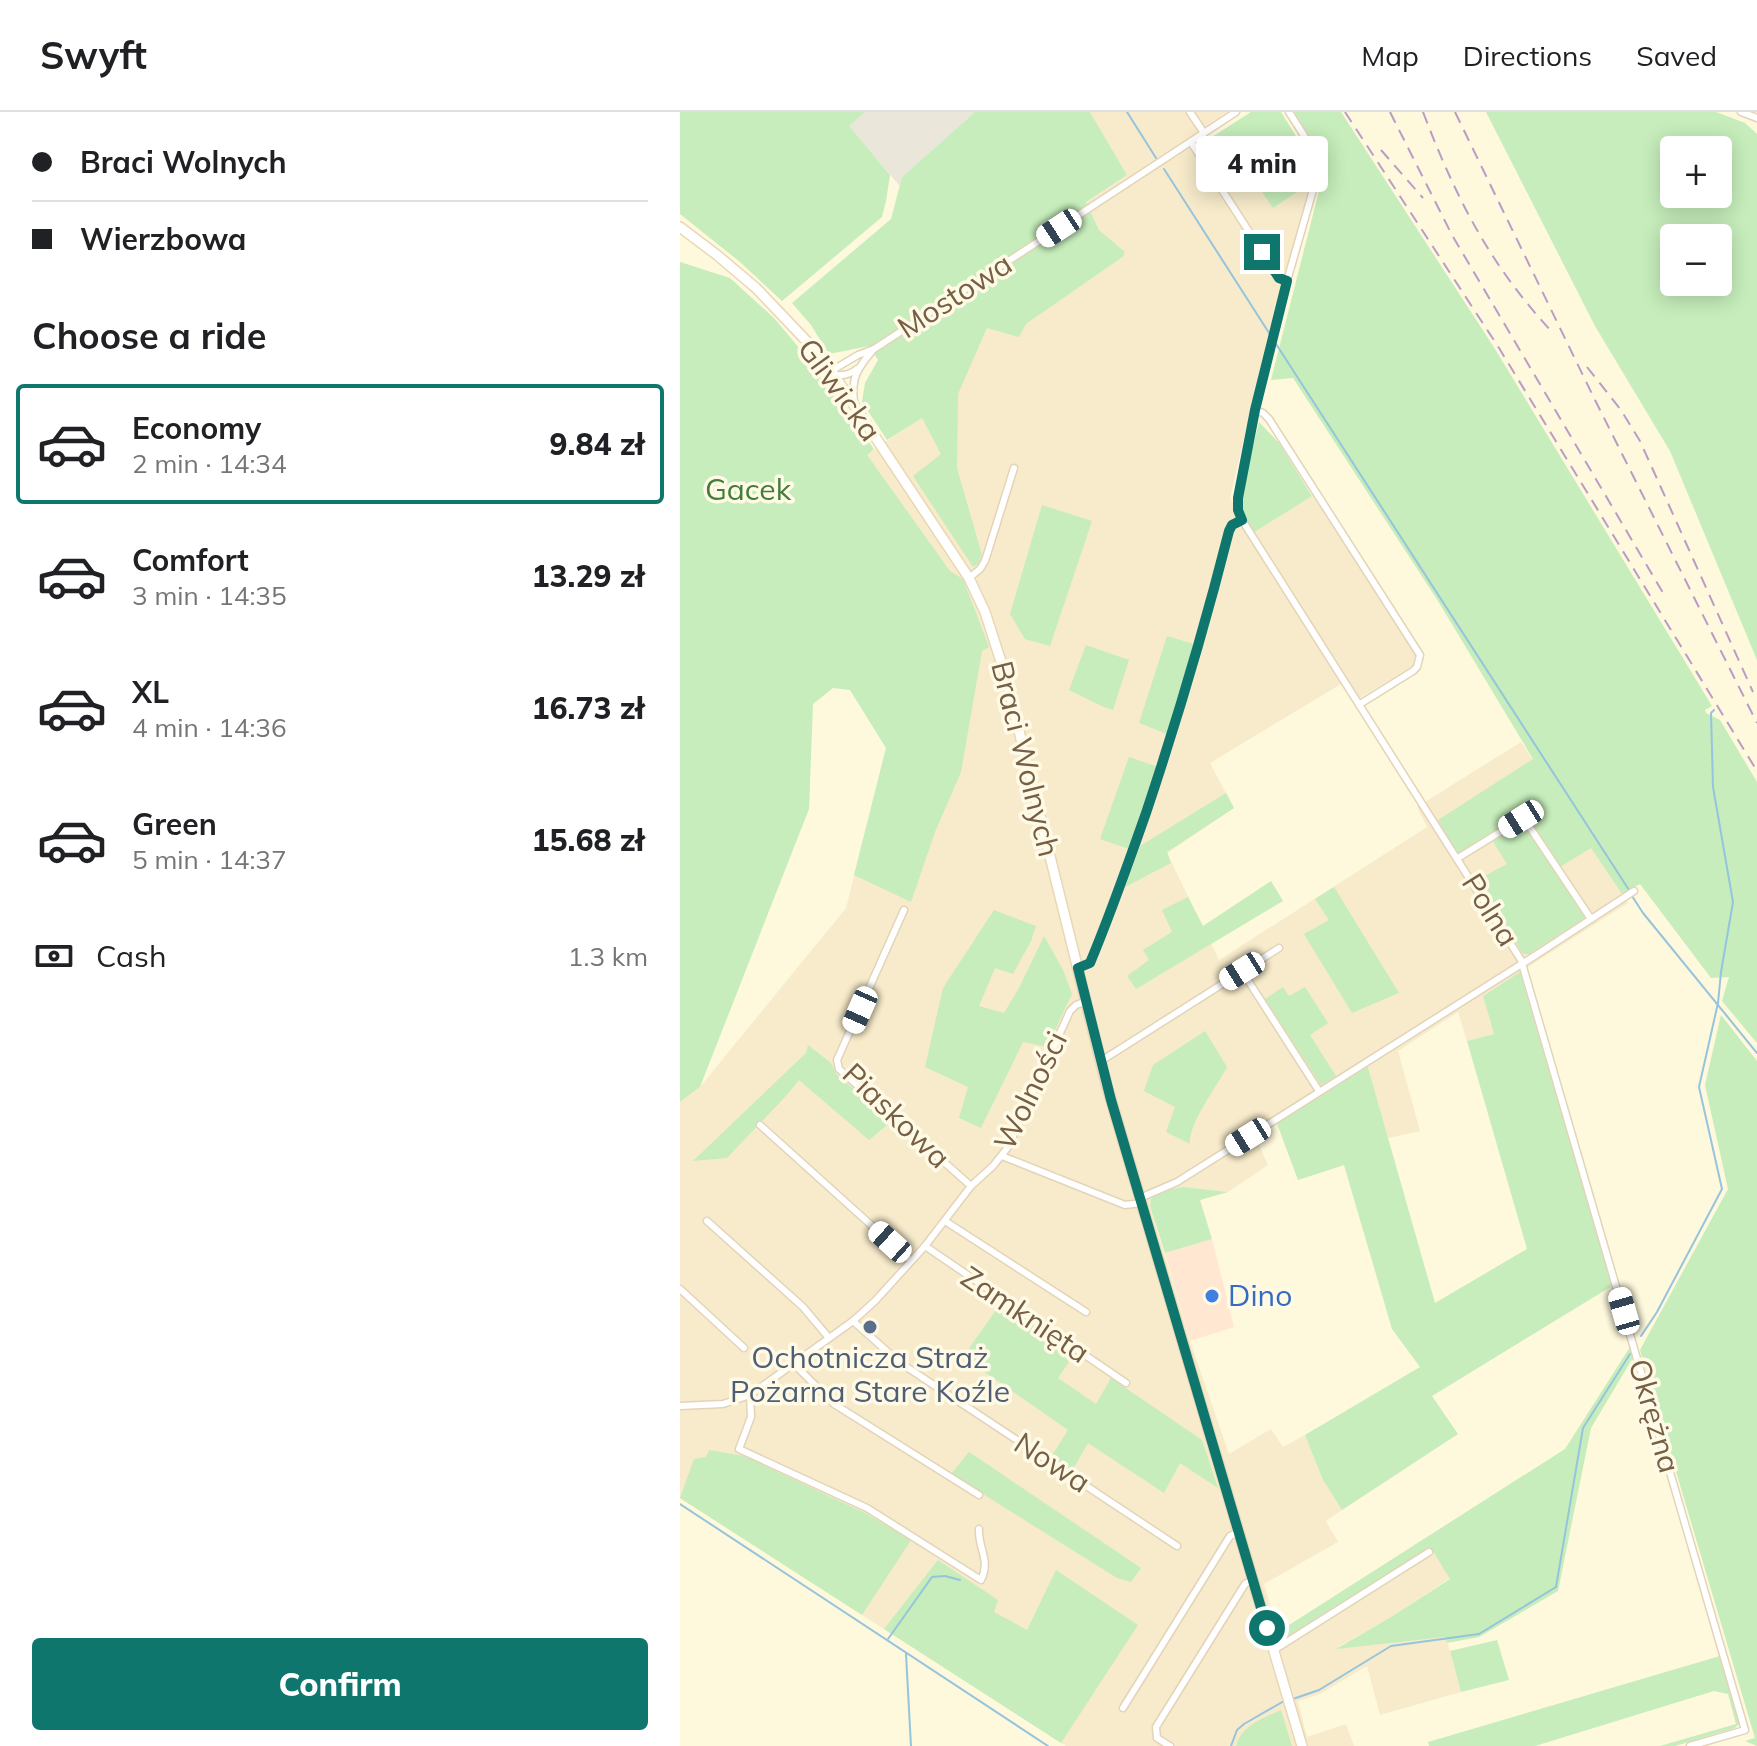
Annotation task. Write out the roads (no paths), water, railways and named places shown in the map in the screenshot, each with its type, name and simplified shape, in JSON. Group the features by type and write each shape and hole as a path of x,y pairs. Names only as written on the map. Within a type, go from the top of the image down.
{"main road":[{"name":"Gliwicka","path":"680,227 756,288 833,373 969,578"},
{"name":"Braci Wolnych","path":"969,578 985,612 1001,661 1101,1061 1302,1746"}],"street":[{"path":"1190,112 1204,133"},
{"name":"Mostowa","path":"833,373 1236,112"},
{"path":"1078,968 1090,963 1121,884 1191,673 1229,531 1232,525 1242,520 1238,498 1255,410 1317,172 1311,149 1289,112"},
{"path":"1741,112 1757,118"},
{"path":"1191,142 1279,278 1287,281"},
{"name":"Mostowa","path":"858,368 874,349"},
{"path":"833,373 842,376 858,368"},
{"path":"854,403 854,378 858,368"},
{"path":"1255,410 1269,419 1420,655 1420,661 1413,671 1360,704"},
{"path":"969,578 985,561 1014,468"},
{"name":"Polna","path":"1141,1201 1177,1182 1522,964 1458,858 1242,520"},
{"path":"1458,858 1521,819 1525,820 1591,919"},
{"path":"1522,964 1631,892"},
{"name":"Piaskowa","path":"904,910 837,1066 971,1186"},
{"path":"1101,1061 1279,948"},
{"name":"Okrężna","path":"1522,964 1745,1730 1690,1746"},
{"path":"1242,971 1319,1091"},
{"name":"Wolności","path":"680,1406 723,1404 750,1395 853,1321 875,1301 925,1246 971,1186 1002,1156 1070,1011 1087,1001"},
{"path":"760,1125 911,1261"},
{"path":"1002,1156 1125,1205 1141,1201"},
{"path":"707,1221 803,1307 829,1338"},
{"path":"945,1221 1086,1312"},
{"name":"Zamknięta","path":"925,1246 1126,1383"},
{"path":"680,1289 744,1348"},
{"name":"Nowa","path":"853,1321 899,1362 1177,1546"},
{"path":"794,1364 834,1404 979,1495"},
{"path":"750,1395 751,1417 739,1449 867,1508 981,1580 985,1572 985,1558 979,1529"},
{"path":"1123,1708 1230,1536 1240,1531"},
{"path":"1274,1650 1429,1552"},
{"path":"1170,1746 1157,1738 1156,1727 1245,1584 1254,1579"}],"waterway":[{"path":"1127,112 1156,158"},
{"path":"1164,169 1271,336"},
{"path":"1276,344 1629,890"},
{"path":"1641,1336 1657,1312 1722,1189 1699,1087 1718,1003 1733,902 1713,787 1711,713 1714,710"},
{"path":"1632,896 1757,1053"},
{"path":"1290,1700 1319,1690 1391,1646 1479,1634 1556,1587 1583,1428 1630,1354"},
{"path":"680,1504 1048,1746"},
{"path":"888,1639 932,1577 960,1580"},
{"path":"906,1654 911,1746"},
{"path":"1231,1746 1237,1730 1244,1724 1284,1701"}],"railway":[{"path":"1345,112 1499,348 1757,771"},
{"path":"1390,112 1452,235 1666,598"},
{"path":"1423,112 1448,173 1477,230 1511,283 1554,334"},
{"path":"1455,112 1757,723"},
{"path":"1381,150 1423,198"},
{"path":"1587,367 1621,410 1640,441 1753,692"}],"place":[{"name":"Dino","path":"1212,1296"},
{"name":"Ochotnicza Straż Pożarna Stare Koźle","path":"870,1327"}],"park label":[{"name":"Gacek","path":"748,490"}]}
